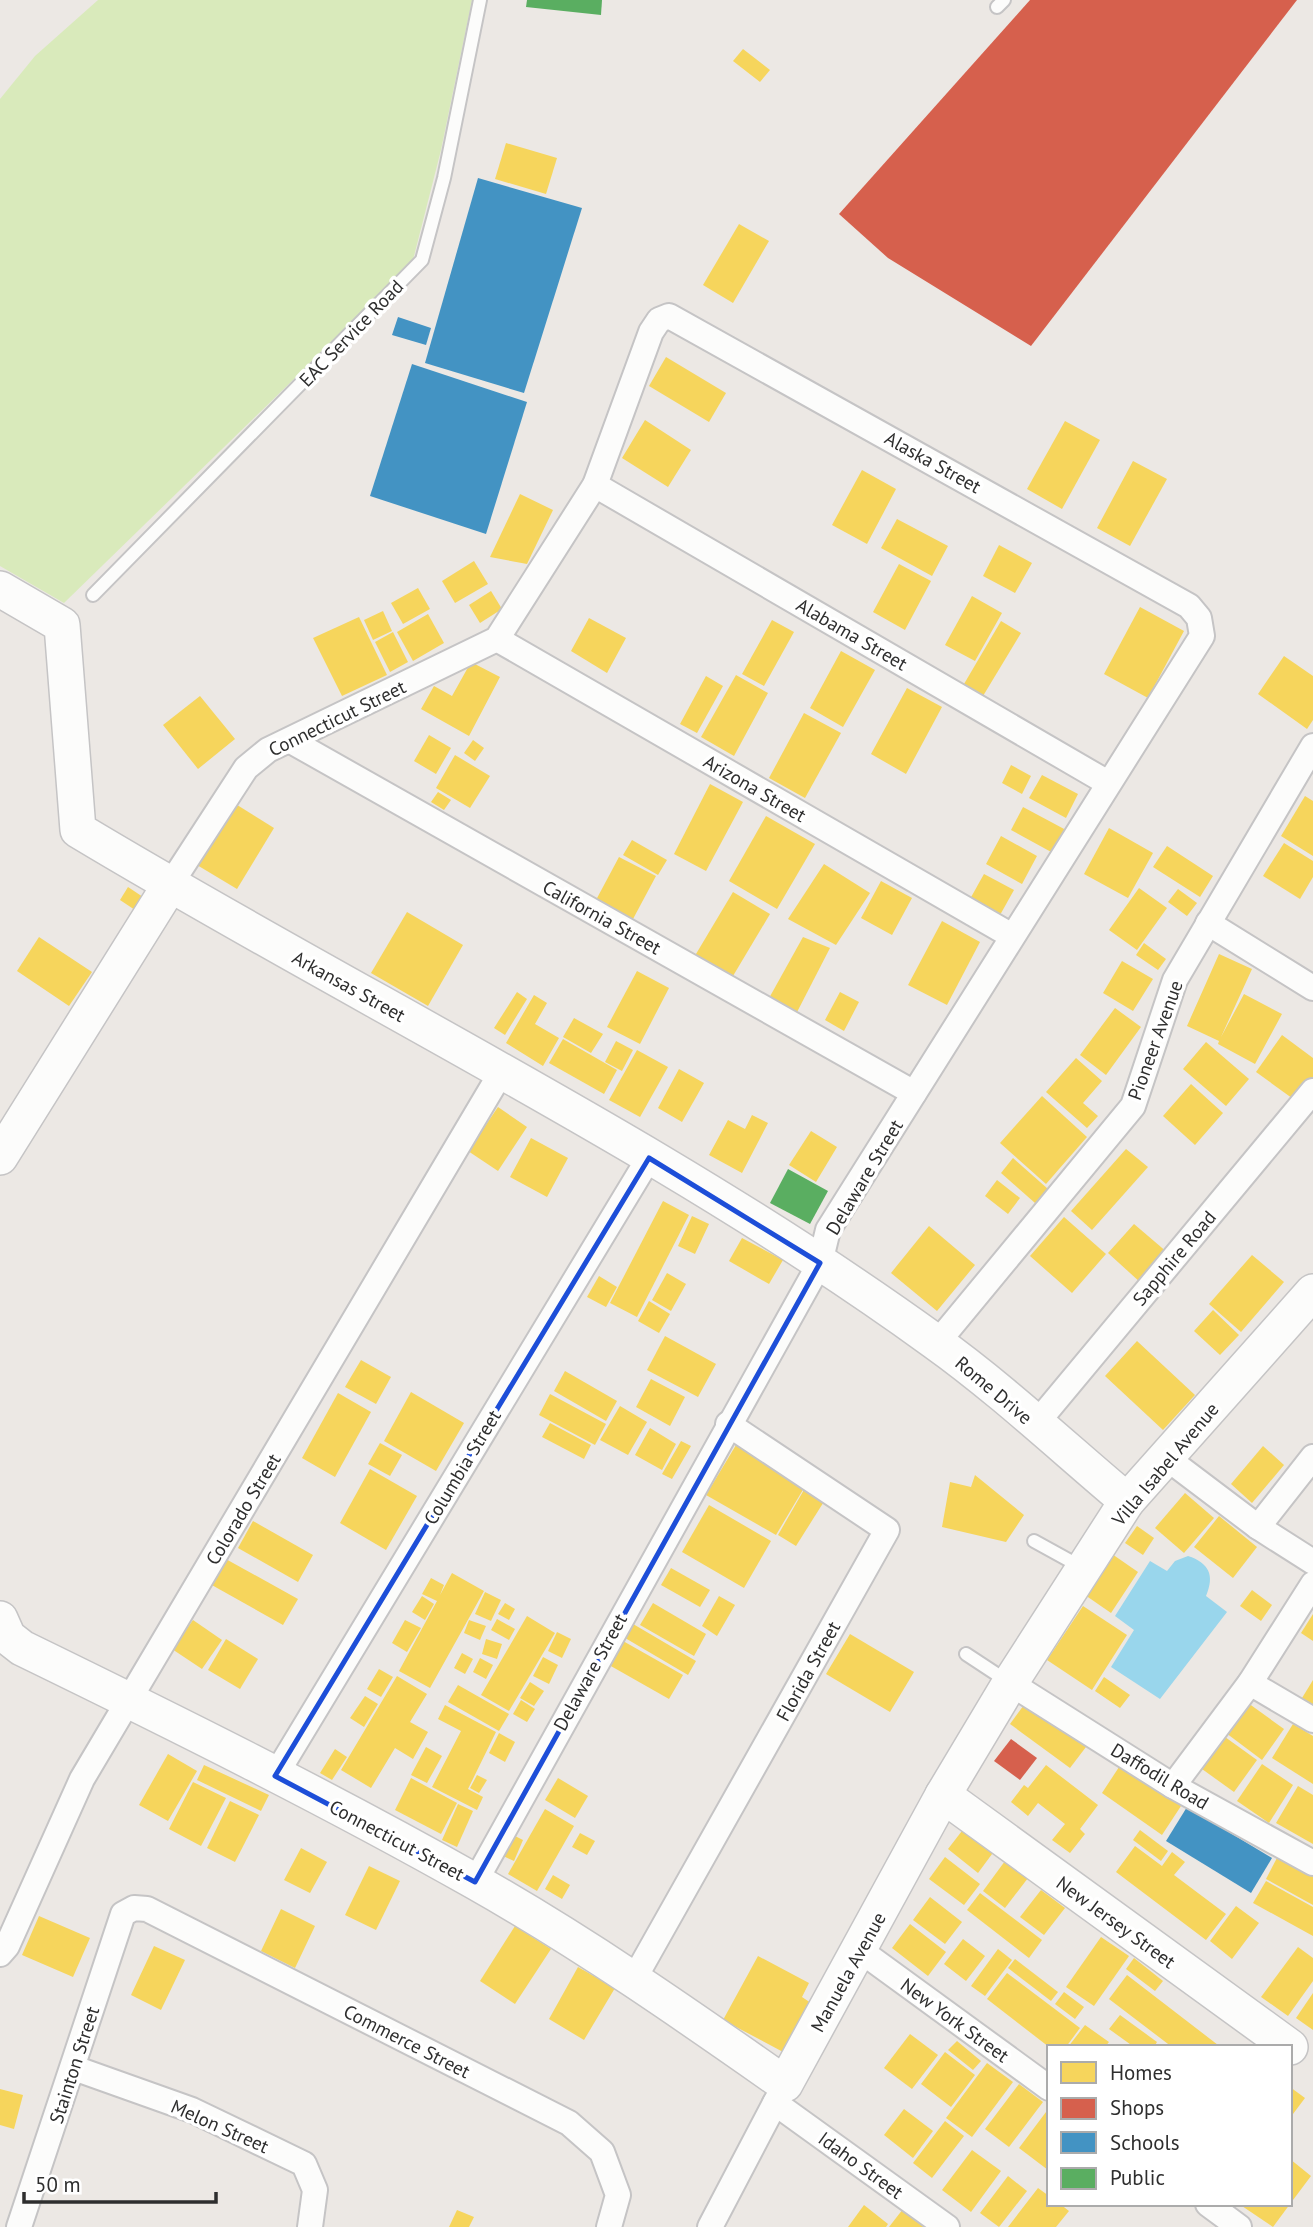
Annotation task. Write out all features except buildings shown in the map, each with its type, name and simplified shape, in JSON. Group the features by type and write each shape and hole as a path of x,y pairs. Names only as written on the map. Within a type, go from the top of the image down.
{"street":[{"name":"Alaska Street","path":"595,485 651,332 659,320 669,316 678,318 1189,606 1199,618 1202,636"},
{"path":"497,639 595,485"},
{"name":"Alabama Street","path":"595,485 1108,783"},
{"name":"Arkansas Street","path":"0,589 62,625 78,830 649,1158 855,1287"},
{"name":"Delaware Street","path":"475,1882 727,1424 820,1263 828,1230 1202,636"},
{"name":"Connecticut Street","path":"0,1157 246,768 268,750 497,639"},
{"name":"Arizona Street","path":"497,639 1012,936"},
{"name":"California Street","path":"290,741 914,1093"},
{"name":"Pioneer Avenue","path":"937,1343 1133,1105 1175,980 1313,746"},
{"path":"1208,923 1313,988"},
{"name":"Colorado Street","path":"0,1954 7,1946 82,1779 502,1072"},
{"name":"Sapphire Road","path":"1035,1425 1313,1091"},
{"name":"Columbia Street","path":"275,1776 649,1158"},
{"name":"Rome Drive","path":"855,1287 937,1343 1128,1501"},
{"name":"Villa Isabel Avenue","path":"989,1719 1128,1501 1313,1292"},
{"name":"Florida Street","path":"634,1979 887,1530 727,1424"},
{"path":"1258,1527 1313,1457"},
{"path":"1168,1458 1258,1527 1313,1562"},
{"path":"1173,1786 1250,1683 1313,1584"},
{"name":"Connecticut Street","path":"3,1633 22,1648 130,1700 475,1882 634,1979 780,2093"},
{"name":"Daffodil Road","path":"1010,1683 1173,1786 1313,1863"},
{"path":"1250,1683 1313,1720"},
{"name":"Manuela Avenue","path":"710,2227 943,1795 989,1719"},
{"name":"New Jersey Street","path":"943,1795 1287,2045"},
{"name":"Stainton Street","path":"19,2227 123,1914 134,1908"},
{"name":"Commerce Street","path":"134,1908 147,1909 569,2123 602,2152 618,2195 609,2227"},
{"name":"New York Street","path":"861,1951 1047,2087"},
{"name":"New Jersey Street","path":"1292,2048 1313,2063"},
{"name":"Melon Street","path":"74,2068 192,2110 304,2164 315,2190 310,2227"},
{"name":"Idaho Street","path":"780,2093 947,2227"},
{"path":"1211,2206 1239,2227"}],"lane":[{"name":"EAC Service Road","path":"93,596 422,260 444,178 480,0"},
{"path":"1034,1541 1083,1568"},
{"path":"966,1654 1010,1683"}],"highlighted area":[{"path":"649,1158 820,1263 475,1882 275,1776"}],"green space":[{"path":"98,0 472,0 441,150 412,264 64,603 0,566 0,99 35,56"}],"water":[{"path":"1188,1556 1205,1566 1210,1576 1206,1596 1227,1612 1160,1699 1111,1667 1134,1630 1115,1616 1150,1561 1167,1571 1175,1561"}]}
